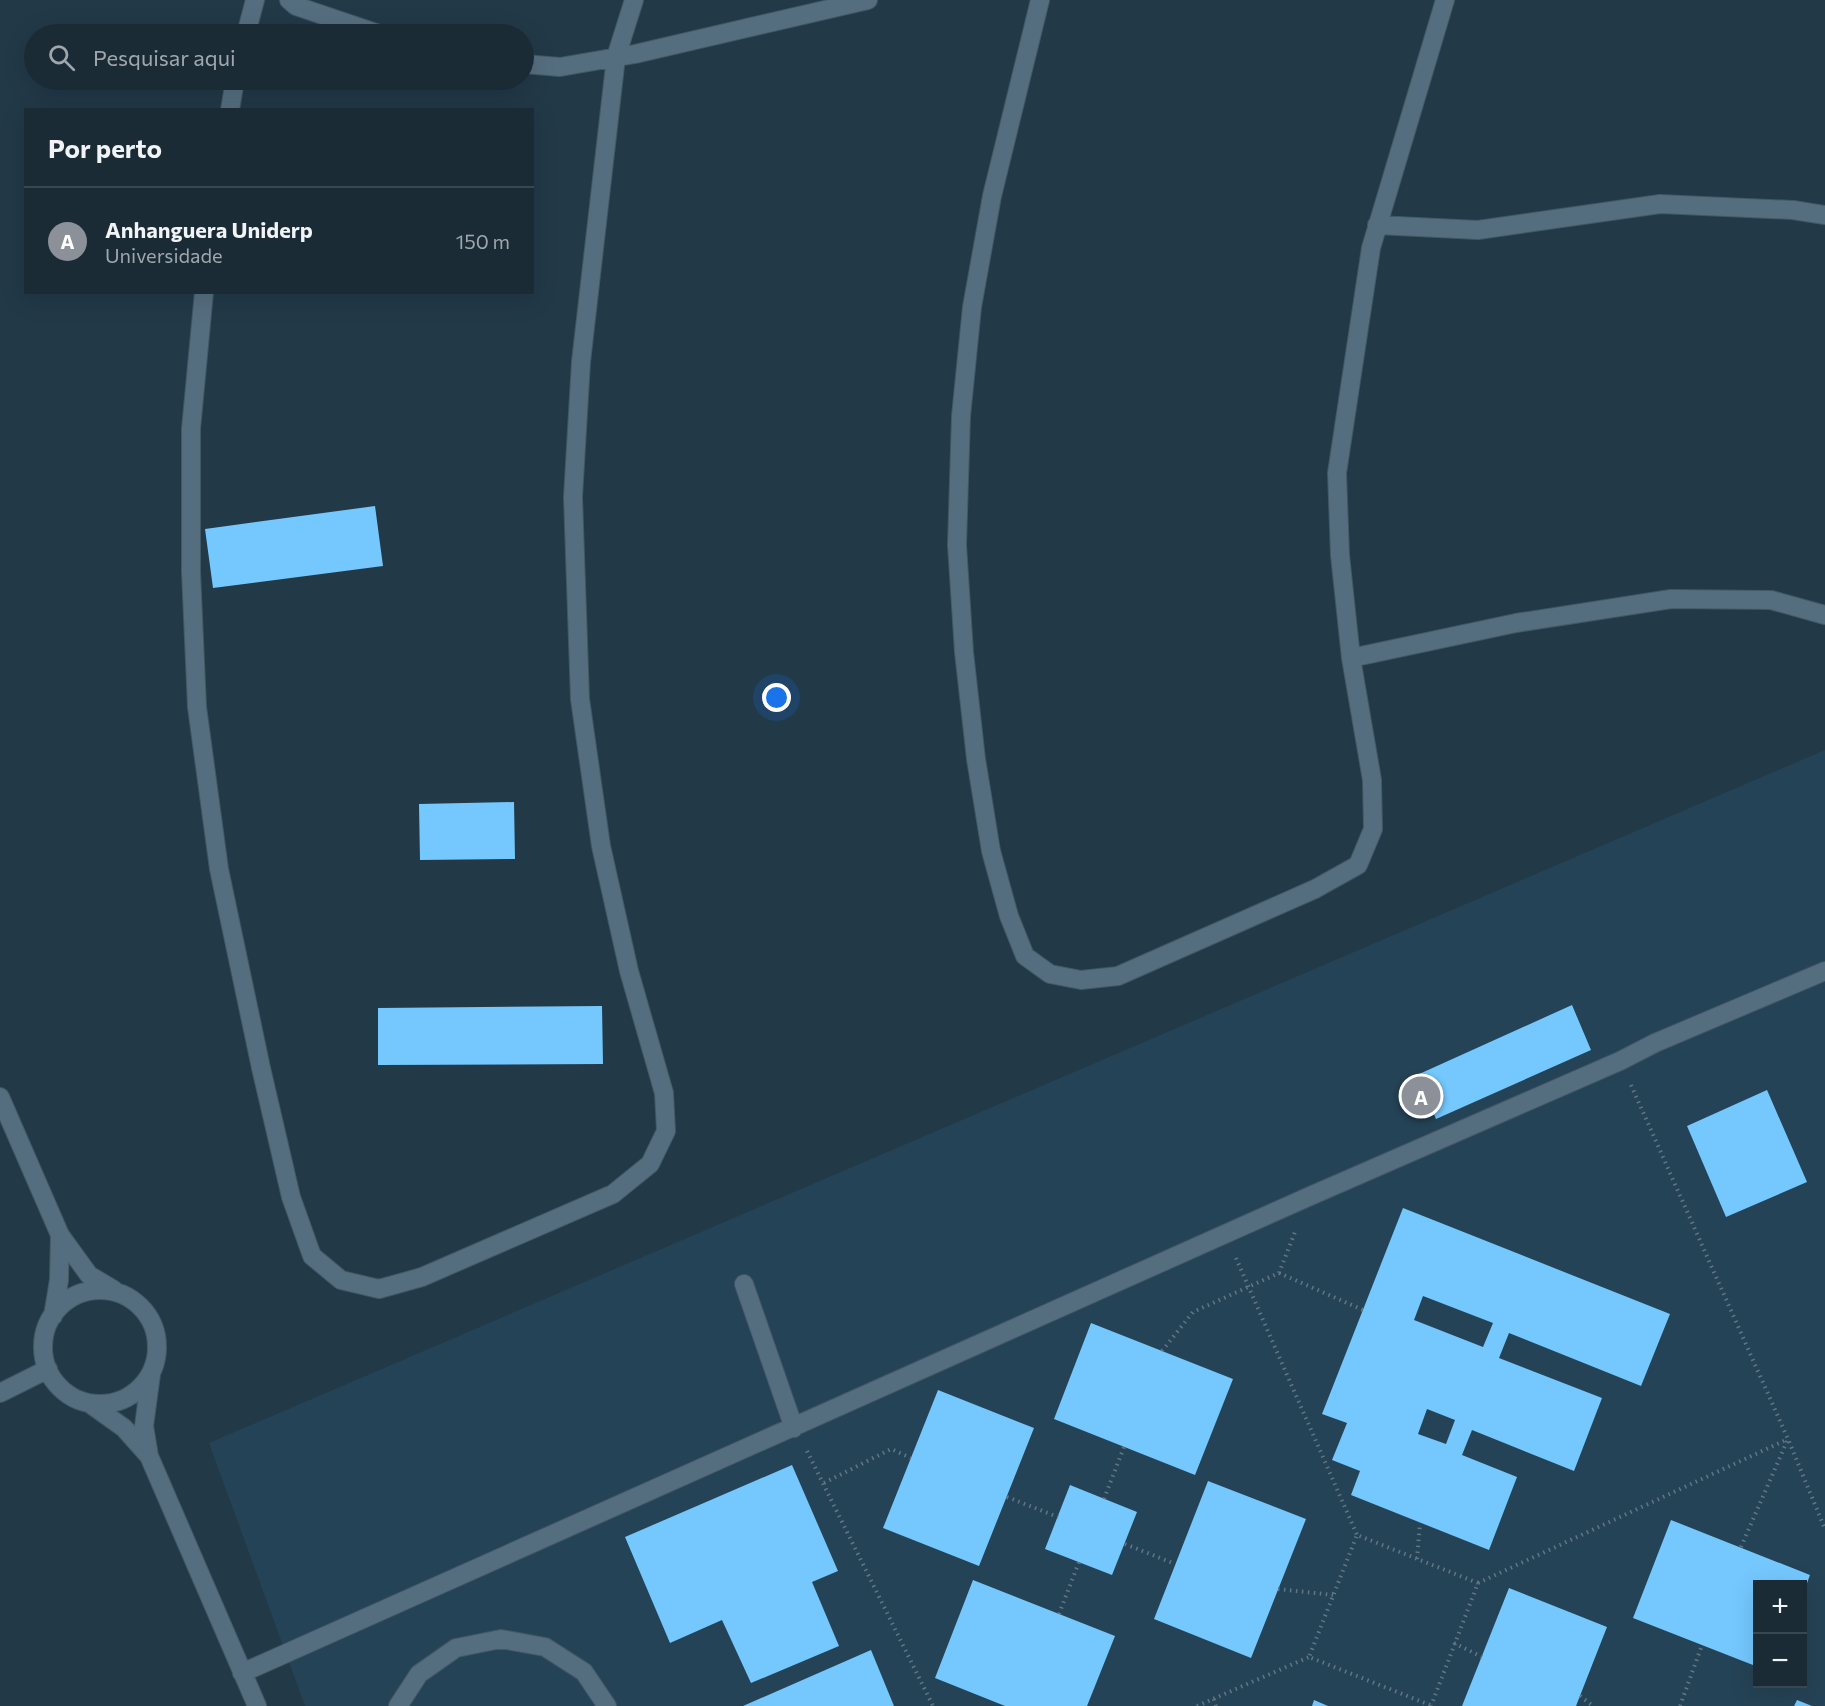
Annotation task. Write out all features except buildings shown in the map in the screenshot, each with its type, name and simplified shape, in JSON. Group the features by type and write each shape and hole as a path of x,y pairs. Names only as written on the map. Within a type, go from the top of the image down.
{"street":[{"path":"249,24 255,0"},
{"path":"289,0 296,6 349,24"},
{"path":"204,294 191,429 191,572 197,707 219,869 291,1197 312,1256 341,1280 379,1290 422,1277 613,1194 650,1164 666,1131 664,1093 629,971 601,846 580,699 574,485 581,362 616,57 634,0"},
{"path":"534,65 560,67 616,57 868,0"},
{"path":"1041,0 992,196 972,307 961,416 957,545 976,759 991,851 1009,916 1025,956 1050,974 1081,980 1118,976 1315,889 1358,865 1373,829 1372,780 1351,658 1340,555 1337,472 1371,248 1445,0"},
{"path":"230,108 234,90"},
{"path":"1377,225 1478,230 1568,215 1660,204 1793,210 1825,215"},
{"path":"1351,658 1516,623 1671,599 1771,600 1825,615"},
{"path":"242,1673 1308,1197 1825,971"},
{"path":"0,1097 60,1235 89,1275 136,1303 149,1317 156,1335 156,1354 151,1373 144,1426 149,1456 256,1706"},
{"path":"53,1316 59,1280 60,1235"},
{"path":"744,1284 795,1428"},
{"path":"119,1293 100,1290 81,1293 64,1303 53,1316 45,1333 43,1351 48,1369 57,1384 72,1396 89,1403 123,1428 149,1456"},
{"path":"0,1393 48,1369"},
{"path":"89,1403 107,1404 124,1399 139,1389 151,1373"},
{"path":"398,1706 419,1674 456,1648 501,1639 545,1647 584,1672 607,1706"}],"path":[{"path":"1620,1061 1788,1439 1825,1529"},
{"path":"1162,1351 1193,1312 1279,1273 1308,1197"},
{"path":"1226,1234 1357,1535 1478,1583"},
{"path":"1279,1273 1363,1310"},
{"path":"795,1428 933,1706"},
{"path":"1741,1547 1788,1439"},
{"path":"1197,1706 1310,1657 1430,1705 1478,1583 1788,1439"},
{"path":"1104,1499 1124,1447"},
{"path":"824,1483 891,1449 911,1458"},
{"path":"1007,1497 1058,1517"},
{"path":"1417,1559 1420,1523"},
{"path":"1310,1657 1357,1535"},
{"path":"1125,1544 1175,1564"},
{"path":"1059,1614 1078,1562"},
{"path":"1278,1589 1333,1595"},
{"path":"1454,1643 1482,1657"},
{"path":"1680,1706 1702,1645"},
{"path":"1580,1696 1593,1706"},
{"path":"1214,1698 1216,1706"}],"shaded area":[{"path":"1825,750 1825,1706 305,1706 209,1443"}],"place":[{"name":"Anhanguera Uniderp","path":"1421,1096"}]}
